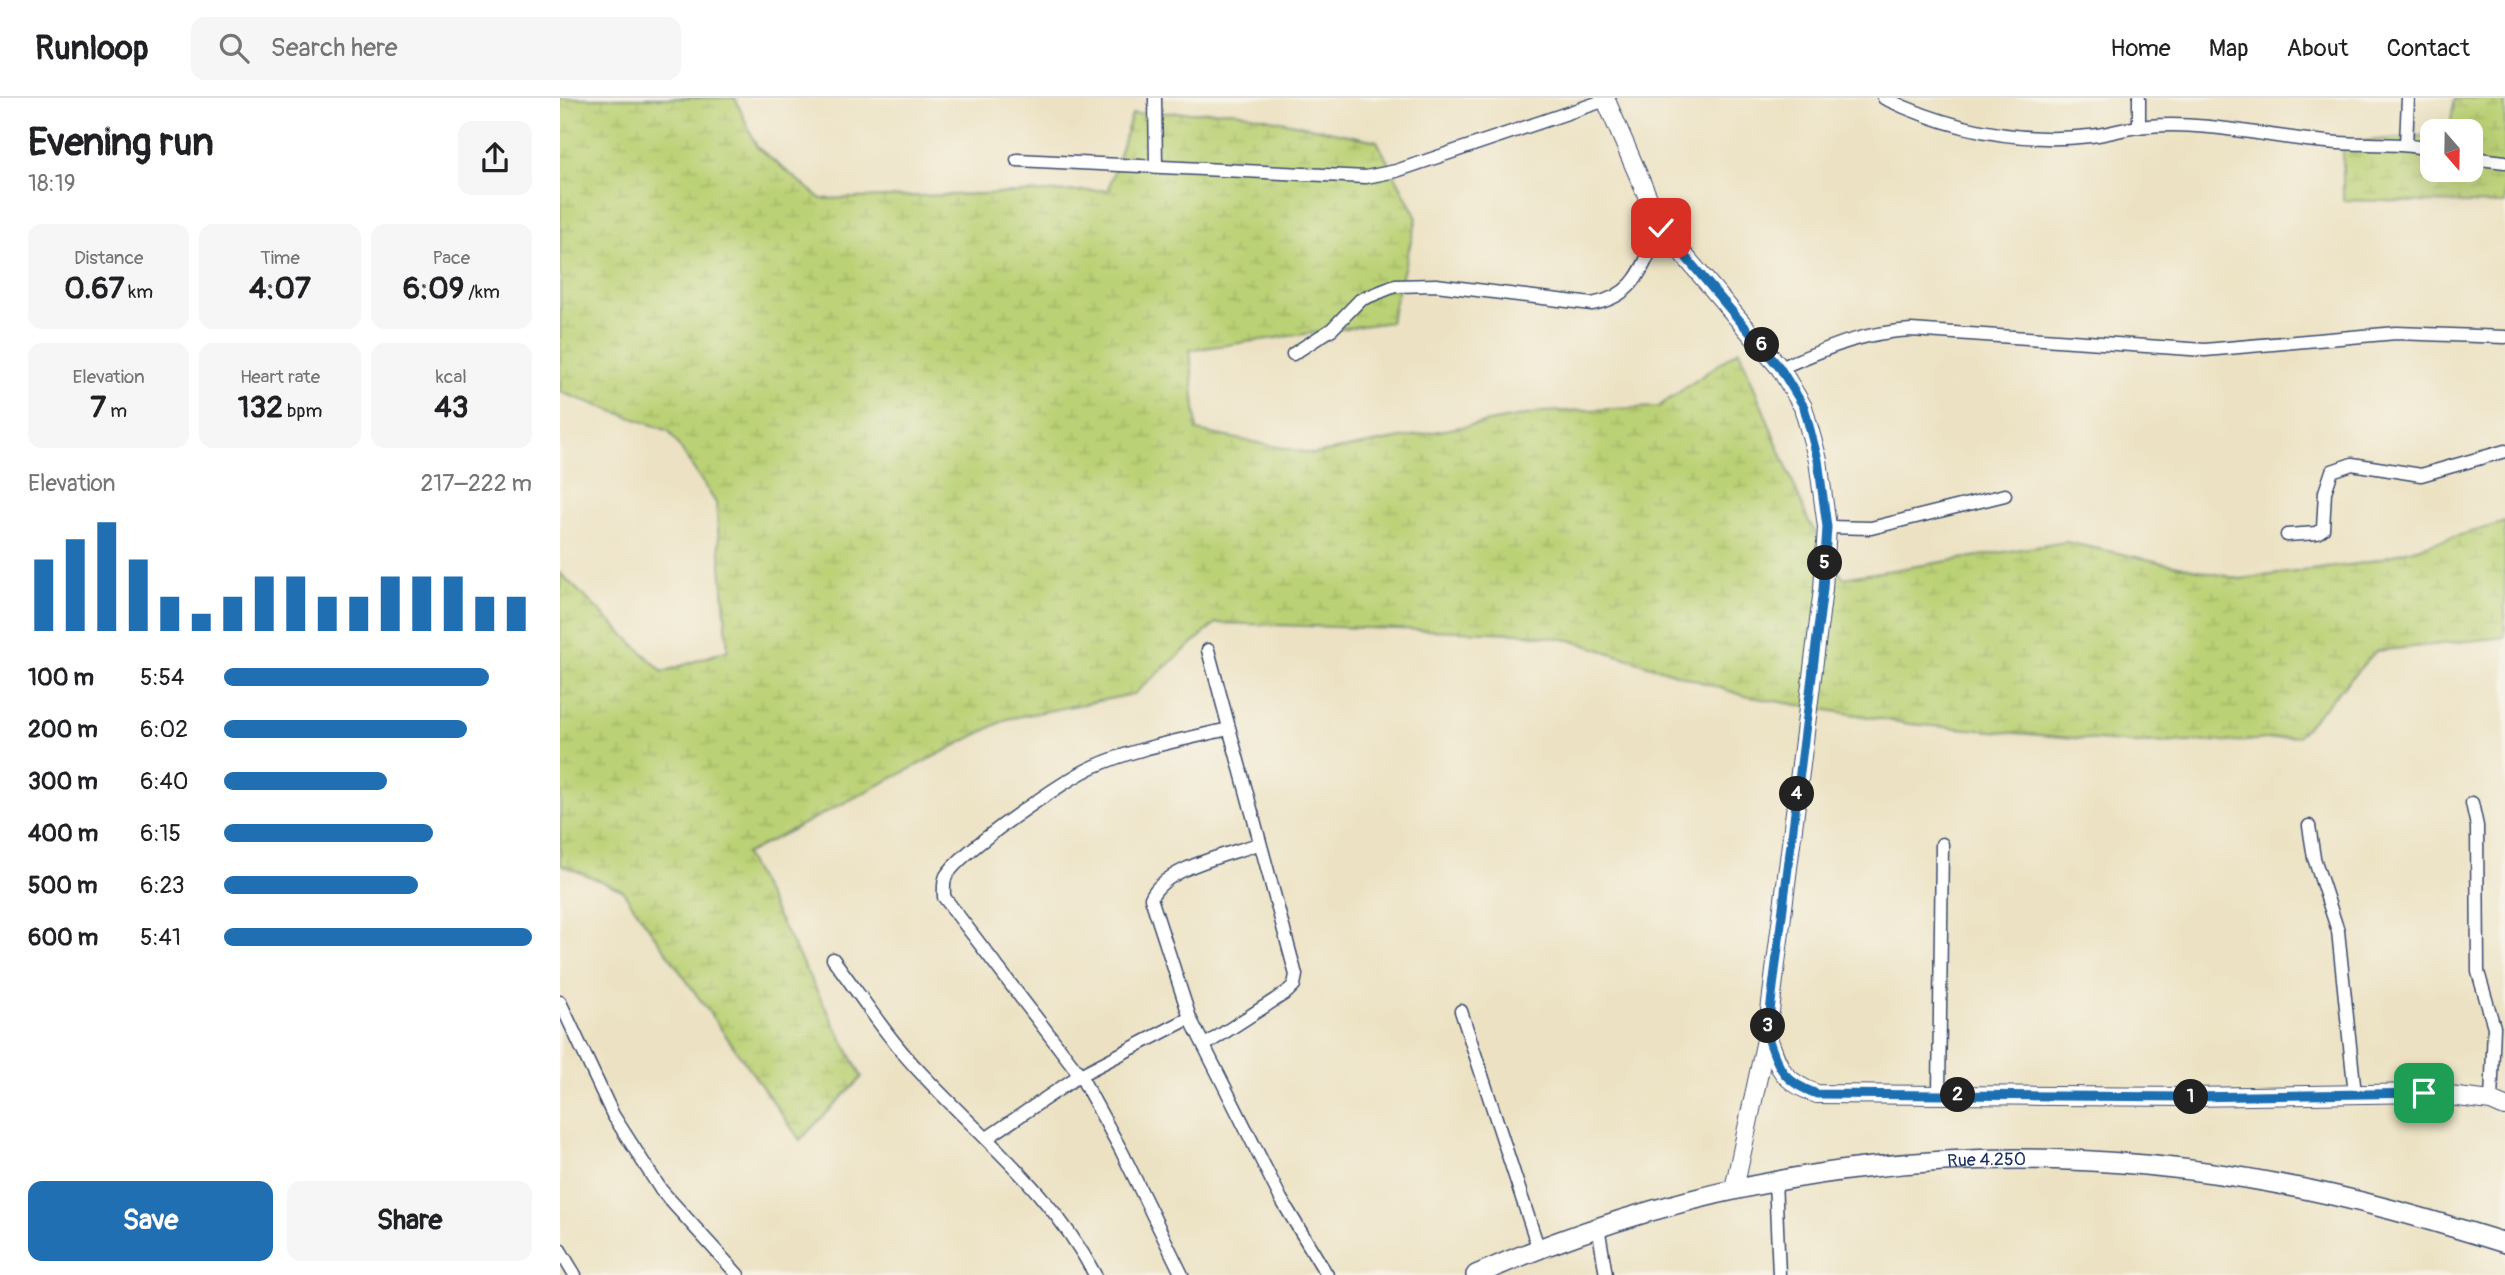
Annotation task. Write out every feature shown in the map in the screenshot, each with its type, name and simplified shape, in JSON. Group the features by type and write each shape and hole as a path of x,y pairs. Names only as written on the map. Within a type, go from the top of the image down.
{"main road":[{"name":"Rue 4.250","path":"1476,1275 1538,1247 1598,1226 1734,1189 1775,1179 1932,1160 2041,1157 2146,1165 2279,1183 2400,1210 2505,1243"}],"street":[{"path":"1155,98 1156,165"},
{"path":"1884,98 1969,131 2032,138 2088,136 2139,127 2211,127 2327,142 2420,148"},
{"path":"2139,98 2139,127"},
{"path":"2406,145 2408,98"},
{"path":"1017,160 1366,177 1396,171 1606,99 1661,228 1780,368 1804,407 1818,460 1827,527 1823,589 1767,1035 1734,1189"},
{"path":"2483,159 2505,162"},
{"path":"1293,354 1332,329 1360,300 1395,286 1436,285 1592,304 1609,301 1629,289 1661,228"},
{"path":"1780,368 1853,338 1875,332 1911,330 2205,350 2396,333 2505,337"},
{"path":"2287,535 2317,533 2323,529 2326,492 2332,471 2342,466 2352,464 2421,475 2505,451"},
{"path":"1827,527 1871,528 2005,495"},
{"path":"1205,1045 1294,985 1296,975 1258,844 1208,650"},
{"path":"1182,1275 1080,1074 944,897 944,879 953,866 1001,828 1091,768 1125,754 1228,729"},
{"path":"1767,1035 1778,1067 1793,1085 1817,1094 2424,1093 2498,1104 2494,1027 2478,972 2477,827 2472,803"},
{"path":"2309,826 2314,858 2338,931 2356,1094"},
{"path":"1258,844 1171,875 1156,885 1150,898 1190,1018 1281,1199 1326,1275"},
{"path":"1939,1095 1941,844"},
{"path":"832,959 919,1072 1036,1187 1062,1218 1095,1275"},
{"path":"560,1002 613,1115 661,1190 738,1275"},
{"path":"1461,1011 1538,1247"},
{"path":"986,1138 1080,1074 1190,1018"},
{"path":"1775,1179 1779,1275"},
{"path":"1598,1226 1606,1275"},
{"path":"560,1250 575,1275"}],"green space":[{"path":"560,98 735,98 757,147 821,199 1108,190 1132,114 1232,111 1377,141 1417,218 1390,322 1190,350 1197,431 1314,454 1543,412 1658,407 1739,350 1808,520 1843,578 2066,542 2240,579 2365,563 2505,522 2505,637 2376,651 2298,736 2246,741 2132,743 1910,724 1745,696 1570,640 1519,633 1216,623 1134,694 1007,719 745,854 862,1077 800,1140 622,890 560,864 560,573 663,672 728,650 716,503 669,431 560,392"},
{"path":"2455,98 2505,98 2505,204 2343,200 2343,143 2420,136 2420,182 2483,182 2483,119 2451,119"}],"route":[{"path":"1661,228 1780,368 1804,407 1818,460 1827,527 1823,589 1767,1035 1778,1067 1793,1085 1817,1094 2190,1097 2424,1093"}]}
